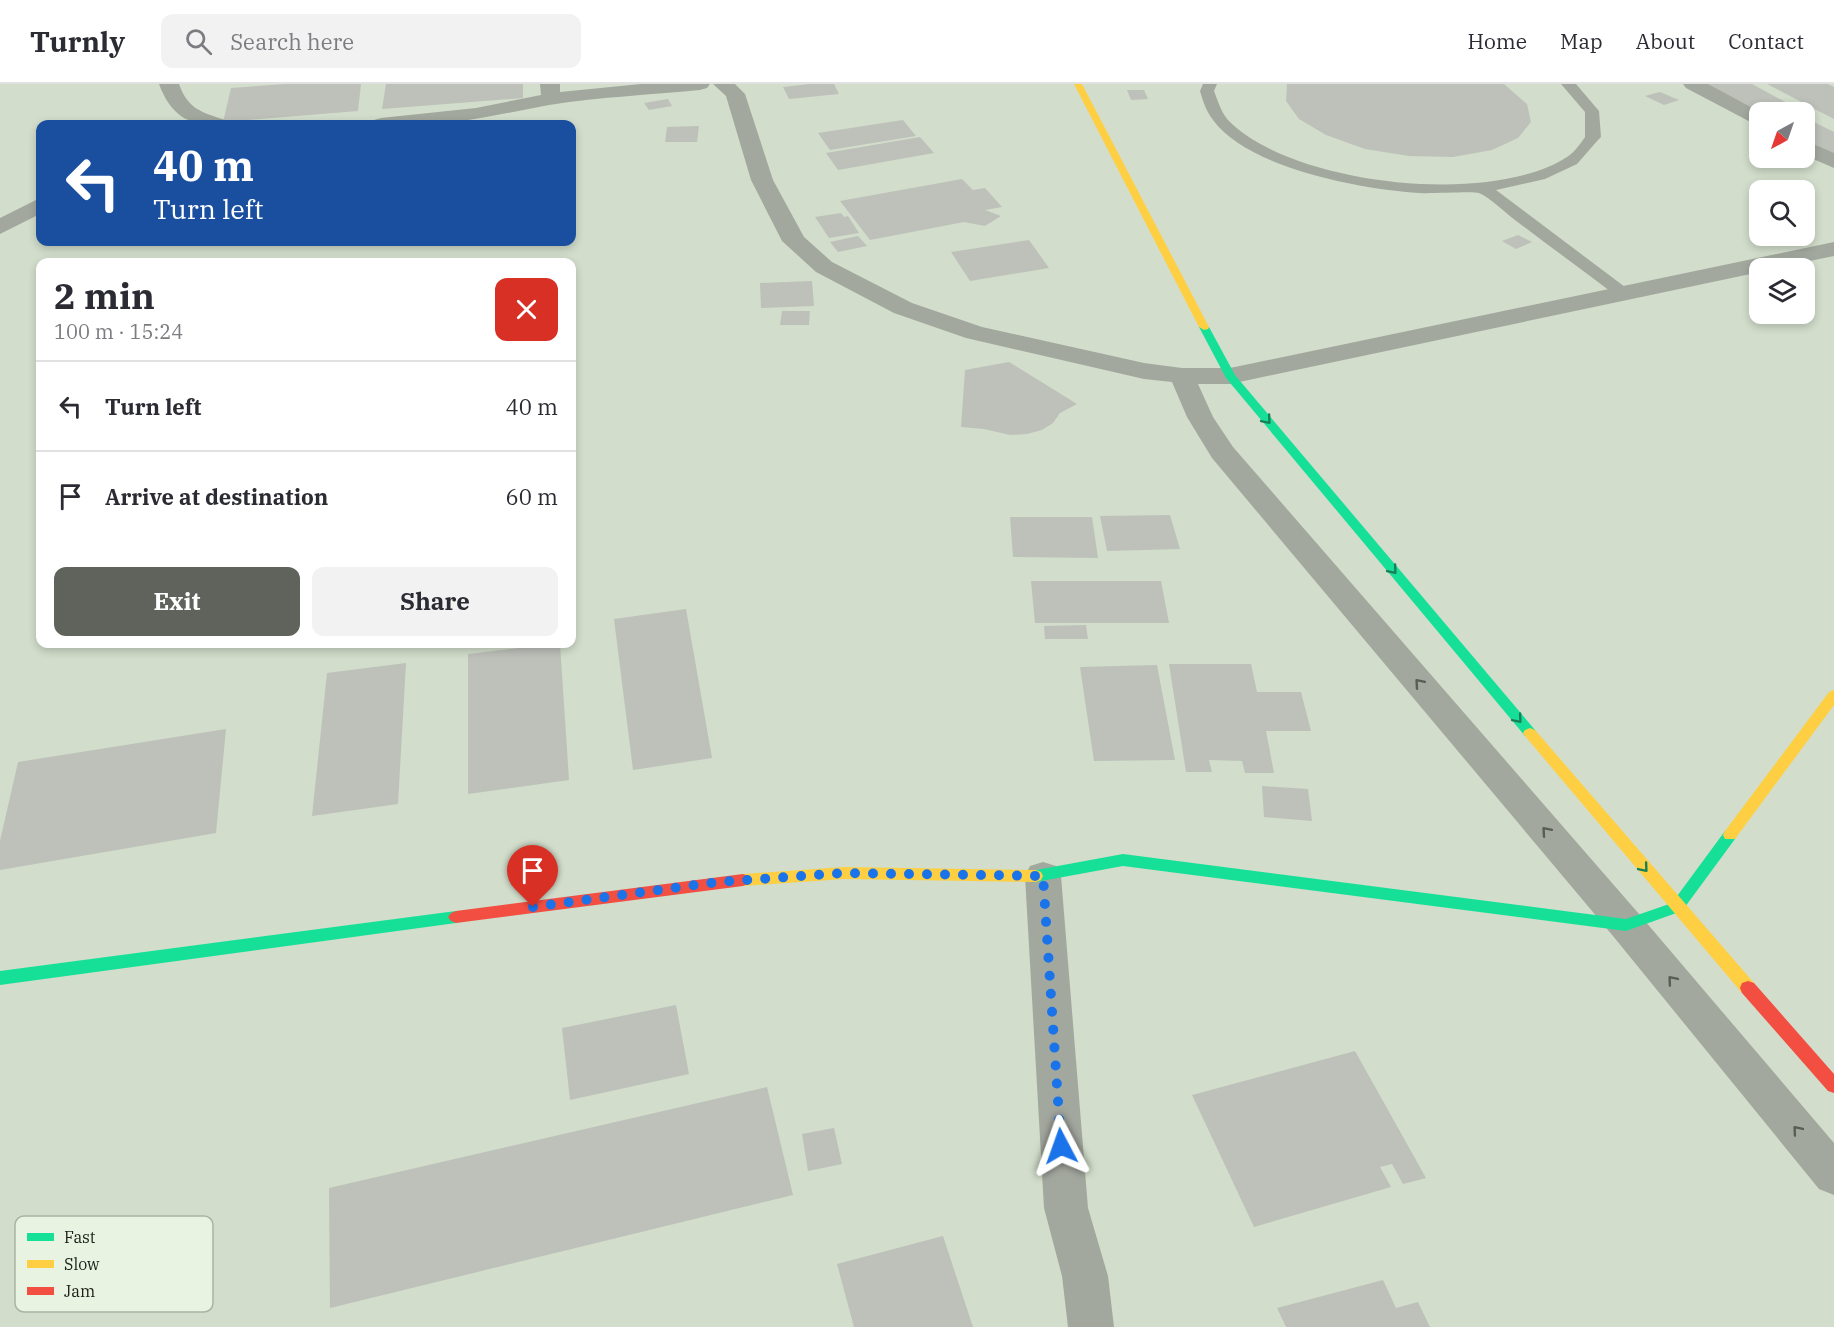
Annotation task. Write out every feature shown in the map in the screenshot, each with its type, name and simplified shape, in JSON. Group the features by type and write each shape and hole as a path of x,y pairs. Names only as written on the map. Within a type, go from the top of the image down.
{"street":[{"path":"168,84 177,105 189,115 205,120"},
{"path":"419,120 476,114 550,92 700,84"},
{"path":"723,84 735,94 762,180 794,242 824,267 903,308 975,333 1102,363 1182,376 1230,376 1834,249"},
{"path":"1078,84 1230,376 1677,908 1834,1086"},
{"path":"1693,84 1749,115"},
{"path":"1815,152 1834,162"},
{"path":"0,227 36,207"},
{"path":"1182,376 1200,417 1222,452 1626,925 1834,1174"},
{"path":"0,978 718,882 844,873 1043,876 1123,860 1626,925 1677,908 1834,695"},
{"path":"1043,876 1066,1208 1085,1276 1090,1327"}],"lane":[{"path":"1210,84 1207,91 1218,117 1246,142 1293,164 1352,180 1418,189 1482,188 1536,178 1574,160 1593,137 1592,111 1568,84"},
{"path":"1482,188 1624,293"}],"shaded area":[{"path":"0,84 1834,84 1834,1327 0,1327"}],"building":[{"path":"286,84 361,84 358,111 223,120 231,88"},
{"path":"386,84 523,84 523,98 382,109"},
{"path":"834,84 839,94 789,99 783,87"},
{"path":"1287,84 1504,84 1527,104 1531,122 1518,138 1492,150 1453,157 1409,156 1365,149 1326,135 1299,119 1286,101"},
{"path":"1707,84 1752,84 1785,102 1749,102 1749,107"},
{"path":"1767,84 1828,84 1834,87 1834,119 1815,109 1815,102 1801,102"},
{"path":"1127,90 1144,90 1148,99 1131,100"},
{"path":"1660,92 1679,100 1664,105 1645,96"},
{"path":"668,99 672,106 649,110 644,103"},
{"path":"903,120 916,136 830,150 818,133"},
{"path":"1815,122 1834,132 1834,155 1815,145"},
{"path":"699,126 697,142 665,142 667,127"},
{"path":"920,137 934,153 838,170 826,153"},
{"path":"962,179 973,190 985,188 1002,207 985,210 1001,216 985,226 964,222 870,240 840,201"},
{"path":"841,213 844,217 848,216 859,233 829,238 815,217"},
{"path":"1518,235 1532,242 1516,249 1502,241"},
{"path":"858,236 867,246 838,252 830,242"},
{"path":"1029,240 1049,268 970,281 951,252"},
{"path":"812,281 814,306 761,308 760,283"},
{"path":"782,311 810,311 809,325 780,325"},
{"path":"1009,362 1077,404 1060,413 1053,423 1042,430 1027,434 1010,435 961,427 965,370"},
{"path":"1170,515 1180,549 1107,551 1100,516"},
{"path":"1010,517 1092,517 1098,558 1013,557"},
{"path":"1031,581 1161,581 1169,623 1035,623"},
{"path":"686,609 712,758 633,770 614,619"},
{"path":"1086,625 1088,639 1045,639 1044,626"},
{"path":"518,648 560,648 569,780 468,794 468,654"},
{"path":"406,663 398,804 312,816 327,673"},
{"path":"1169,664 1251,664 1257,692 1301,692 1311,731 1266,731 1274,773 1245,773 1242,761 1209,760 1212,772 1186,772"},
{"path":"1157,665 1175,760 1094,761 1080,667"},
{"path":"226,729 216,833 0,870 0,841 18,762"},
{"path":"1262,786 1308,789 1312,821 1264,817"},
{"path":"676,1005 689,1074 570,1100 562,1028"},
{"path":"1355,1051 1426,1178 1403,1184 1392,1164 1380,1167 1391,1187 1254,1227 1192,1095"},
{"path":"767,1087 793,1195 330,1308 329,1188"},
{"path":"834,1128 842,1164 808,1171 802,1134"},
{"path":"943,1236 973,1327 854,1327 837,1264"},
{"path":"1383,1280 1396,1308 1418,1302 1430,1327 1286,1327 1277,1308"}],"traffic: fast":[{"path":"1204,327 1230,376 1530,733"},
{"path":"1036,876 1123,860 1626,925 1677,907 1730,835"},
{"path":"0,978 456,917"}],"traffic: slow":[{"path":"1078,84 1204,327"},
{"path":"1730,835 1834,695"},
{"path":"1530,733 1748,988"},
{"path":"743,880 844,873 1036,876"}],"traffic: jam":[{"path":"456,917 743,880"},
{"path":"1748,988 1834,1086"}],"route":[{"path":"533,907 718,882 844,873 1043,876 1061,1146"}]}
